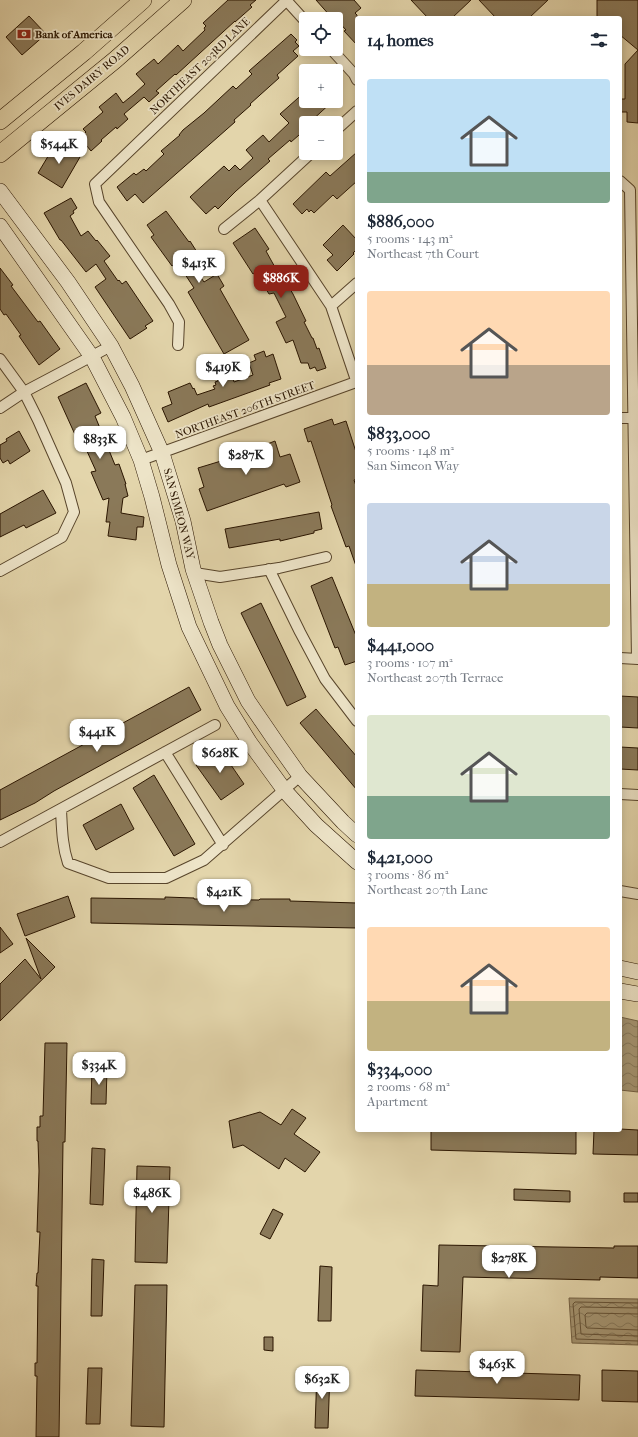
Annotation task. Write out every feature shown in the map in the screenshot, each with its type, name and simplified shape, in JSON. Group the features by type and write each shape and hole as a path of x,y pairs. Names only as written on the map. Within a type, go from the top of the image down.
{"main road":[{"path":"0,121 84,52 143,0"},
{"name":"IVES DAIRY ROAD","path":"0,154 115,60 183,0"}],"street":[{"path":"287,0 299,14"},
{"name":"NORTHEAST 203RD LANE","path":"178,345 179,322 169,304 99,202 95,184 287,0"},
{"path":"337,56 355,76"},
{"path":"343,124 355,113"},
{"path":"224,229 260,200 303,160"},
{"path":"622,183 630,190 638,659 622,658"},
{"name":"SAN SIMEON WAY","path":"0,191 68,282 111,346 132,386 162,453 183,521 195,573 220,645 248,701 300,776 355,833"},
{"path":"260,200 331,306 355,376"},
{"name":"SAN SIMEON WAY","path":"0,226 92,357 123,417 141,460 169,565 189,627 227,706 250,743 284,791 316,825 355,860"},
{"path":"331,306 355,286"},
{"path":"0,408 24,392 111,346"},
{"path":"0,359 24,392 38,420 66,483 74,512 62,537 0,570"},
{"name":"NORTHEAST 206TH STREET","path":"141,460 355,383"},
{"path":"622,418 634,418"},
{"path":"195,573 220,577 233,576 326,557"},
{"path":"269,569 325,679 355,718"},
{"path":"0,842 215,725"},
{"path":"165,752 223,845"},
{"path":"61,810 62,838 68,863 109,878 166,878 204,860 223,845 300,776"},
{"path":"622,794 638,795"},
{"path":"622,891 638,894"},
{"path":"622,968 638,972"},
{"path":"622,991 638,994"}],"water":[{"path":"622,1017 638,1021 638,1092 622,1090"},
{"path":"569,1298 638,1299 638,1345 572,1343"}],"building":[{"path":"228,0 256,0 250,5 252,7 156,91 159,93 149,102 144,97 124,114 128,119 117,129 116,127 91,151 82,140 86,137 84,134 86,132 83,129 103,112 99,107 116,93 123,103 134,94 145,84 136,74 154,59 158,64 178,45 183,51 205,30 204,28 206,26 203,23"},
{"path":"316,0 354,0 361,8 355,13 357,16 355,16 355,43 344,31 346,30 343,27 343,12 327,12"},
{"path":"411,0 471,0 454,16 426,16"},
{"path":"479,0 548,0 531,16 494,16"},
{"path":"597,0 638,0 638,50 622,37 622,16 597,16"},
{"path":"29,16 46,34 22,55 6,37"},
{"path":"291,34 297,40 295,42 299,46 293,51 298,56 277,75 279,78 234,120 235,122 143,203 135,194 127,201 117,187 134,173 136,175 144,169 146,171 164,154 161,151 180,135 183,130 233,86 236,89 252,74 249,71"},
{"path":"638,50 638,123 627,122 627,112 622,112 622,99 625,99 625,64"},
{"path":"299,97 299,108 325,108 317,116 299,116 299,135 291,142 290,140 268,159 270,161 218,209 215,206 206,214 190,197 224,166 229,171 235,165 240,170 253,158 246,150 263,135 269,142 289,123 280,114"},
{"path":"56,143 80,157 62,188 38,173"},
{"path":"355,154 355,183 337,199 333,195 314,213 311,210 309,212 307,209 302,214 293,204 326,172 330,176"},
{"path":"71,198 77,208 70,216 81,236 88,231 96,241 97,240 110,256 104,261 118,281 119,280 122,284 126,281 153,321 145,326 147,328 130,339 95,287 106,279 96,264 86,272 60,240 44,213"},
{"path":"166,211 189,242 190,241 202,260 193,266 204,282 217,274 224,286 220,289 249,340 224,354 188,292 194,288 177,262 172,266 151,237 154,235 147,225"},
{"path":"343,225 355,238 354,254 337,271 327,260 333,255 323,245"},
{"path":"255,228 269,249 266,251 282,280 284,279 293,294 317,349 319,348 326,368 317,371 315,367 310,369 308,363 301,363 293,340 286,343 276,322 286,317 274,293 269,294 256,272 253,274 233,243"},
{"path":"0,268 13,285 11,286 38,322 40,321 60,349 39,365 19,336 21,335 6,314 4,315 0,309"},
{"path":"264,351 266,357 273,354 281,379 269,383 270,385 209,407 208,404 168,422 162,408 172,404 168,392 190,383 197,395 215,389 213,386 216,385 215,382 218,381 216,374 230,369 234,382 253,375 249,363 256,360 254,355"},
{"path":"86,383 101,413 95,416 115,465 119,464 126,484 128,496 123,498 121,513 144,517 143,527 137,527 136,540 108,536 110,522 106,522 109,498 103,500 91,472 96,471 86,449 82,450 58,397"},
{"path":"332,419 334,425 346,421 355,449 355,563 349,546 346,547 331,506 332,505 311,441 308,442 304,429"},
{"path":"19,431 30,451 10,464 8,460 3,463 0,458 0,445 7,441 6,439"},
{"path":"275,441 280,457 290,454 300,482 286,487 284,484 207,511 199,489 204,487 198,468 231,458"},
{"path":"43,490 56,513 26,528 24,525 0,537 0,514"},
{"path":"319,512 322,529 314,531 314,533 280,541 280,539 229,548 225,529"},
{"path":"332,577 355,633 355,662 345,665 338,647 335,648 311,586"},
{"path":"261,603 306,697 287,706 241,613"},
{"path":"189,687 201,710 35,803 0,820 0,790"},
{"path":"622,696 638,697 638,728 622,727"},
{"path":"316,709 355,755 355,788 300,723"},
{"path":"622,747 638,748 638,770 622,769"},
{"path":"220,749 244,784 221,800 196,765"},
{"path":"154,775 195,844 174,856 133,788"},
{"path":"121,804 134,829 96,850 83,825"},
{"path":"68,896 75,917 25,936 17,914"},
{"path":"165,897 194,899 290,899 290,901 355,903 355,928 91,923 91,898 165,899"},
{"path":"0,927 13,944 0,953"},
{"path":"26,938 55,967 0,1021 0,984 25,959 41,979"},
{"path":"45,1043 67,1043 65,1142 63,1142 59,1437 36,1437 37,1376 35,1376 35,1363 37,1363 38,1286 36,1286 40,1232 37,1232 39,1171 37,1127 40,1127 40,1116 43,1116"},
{"path":"92,1069 107,1069 106,1104 91,1104"},
{"path":"292,1109 306,1118 294,1134 320,1152 305,1172 285,1158 279,1169 243,1145 233,1148 229,1121 260,1112 281,1125"},
{"path":"622,1129 638,1130 638,1155 593,1154 594,1132 622,1132"},
{"path":"431,1132 576,1132 576,1154 431,1150"},
{"path":"92,1148 105,1149 103,1205 90,1204"},
{"path":"137,1166 170,1167 167,1263 135,1262"},
{"path":"514,1189 570,1191 570,1202 514,1200"},
{"path":"624,1193 638,1193 638,1202 624,1202"},
{"path":"273,1209 283,1214 270,1239 260,1234"},
{"path":"439,1245 614,1248 614,1246 638,1246 638,1278 600,1277 600,1280 463,1277 460,1352 421,1351 423,1285 438,1286"},
{"path":"92,1259 104,1260 102,1316 91,1316"},
{"path":"320,1266 332,1267 331,1321 318,1321"},
{"path":"135,1285 167,1285 164,1427 131,1426"},
{"path":"264,1337 273,1337 273,1351 264,1350"},
{"path":"88,1368 102,1368 100,1424 86,1424"},
{"path":"416,1370 580,1375 579,1400 415,1396"},
{"path":"602,1370 638,1371 638,1402 602,1401"},
{"path":"317,1371 330,1372 328,1428 315,1428"}],"place":[{"name":"Bank of America","path":"24,34"}]}
